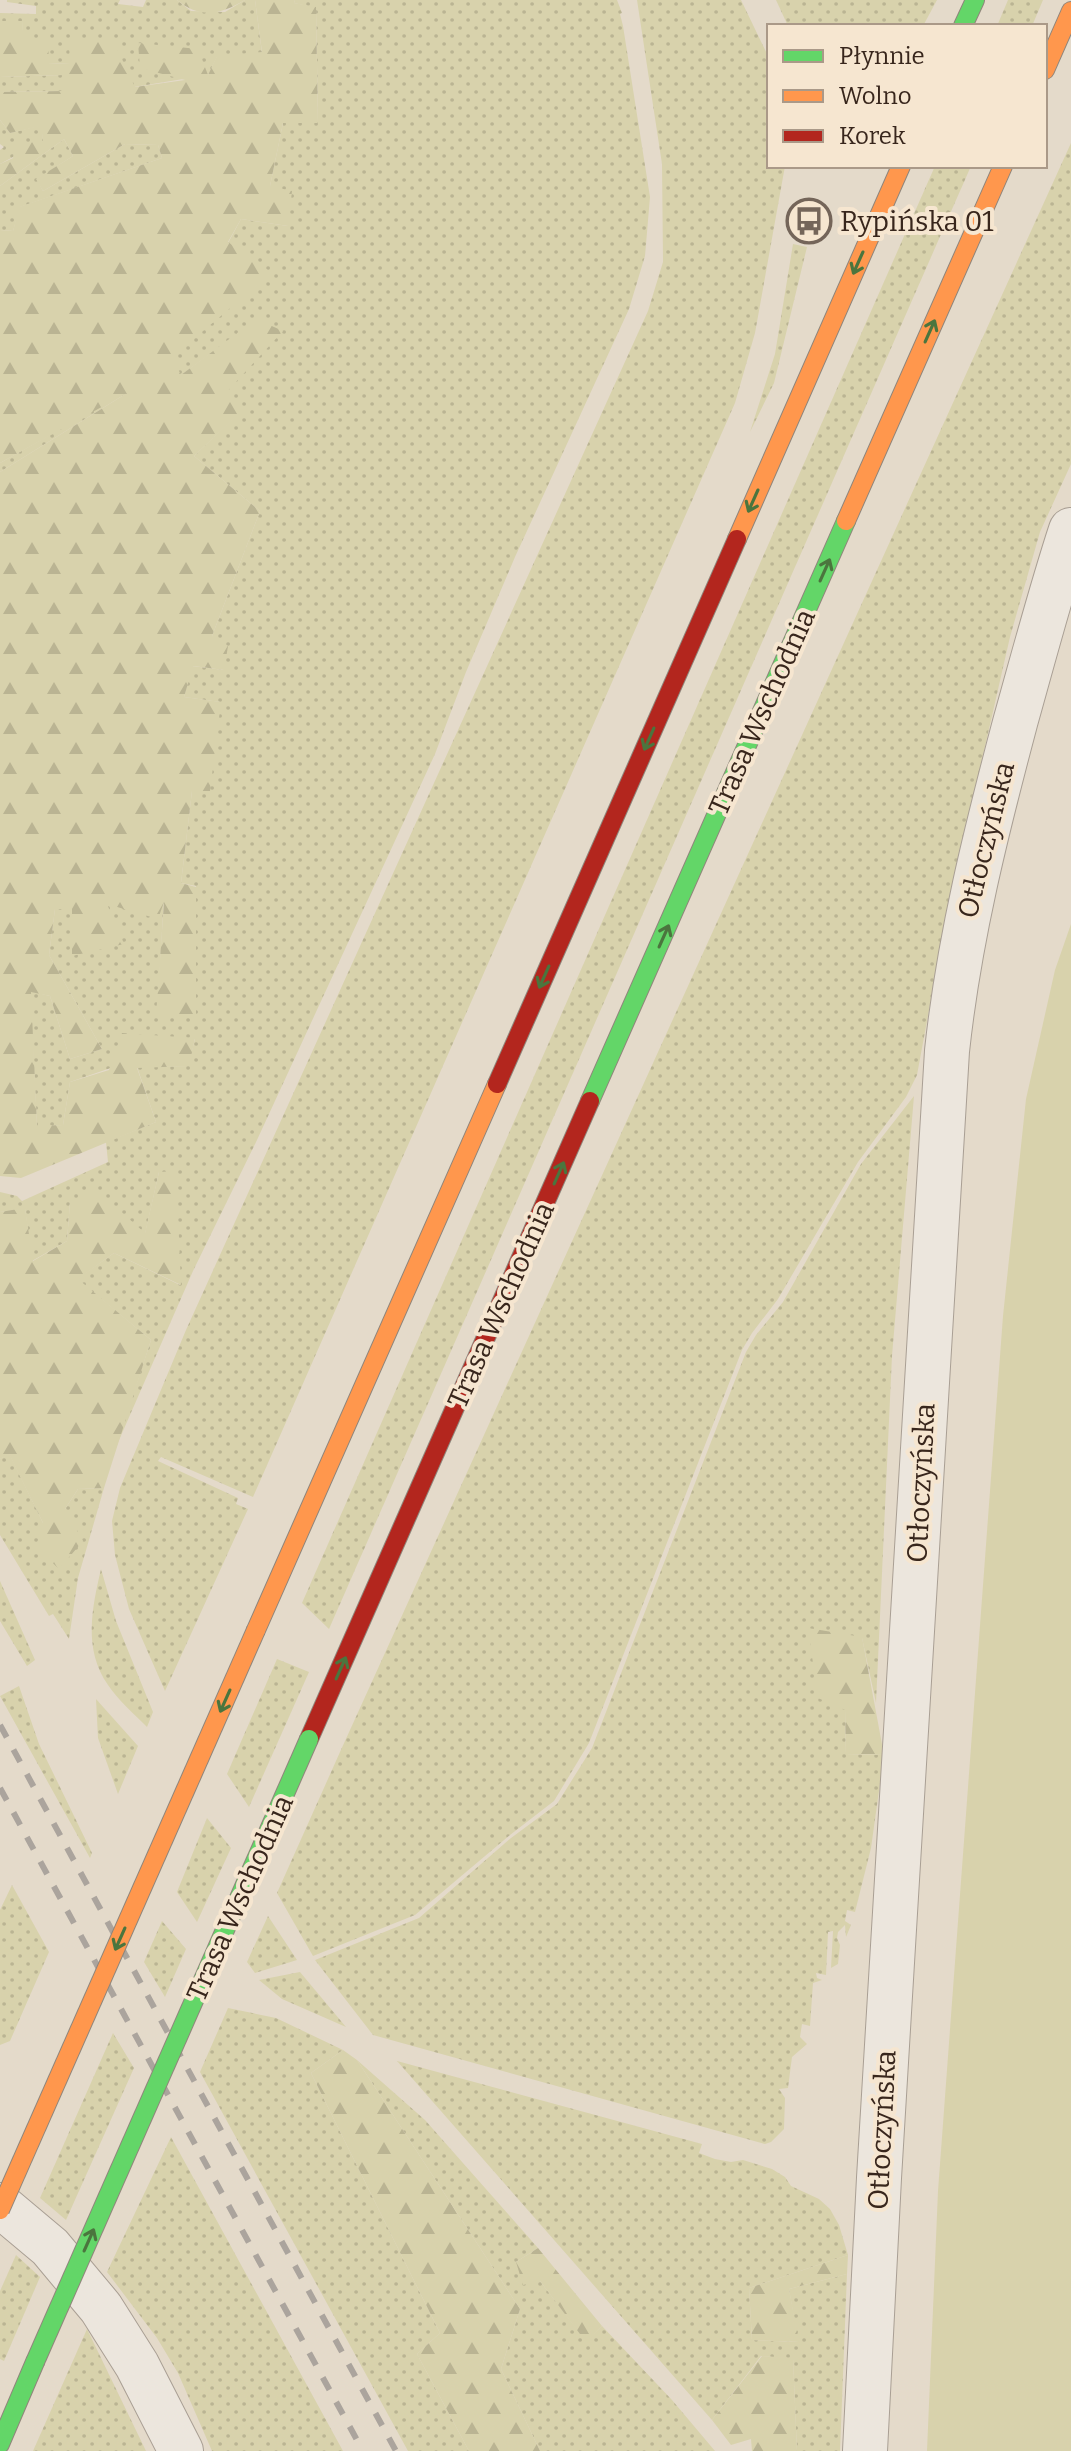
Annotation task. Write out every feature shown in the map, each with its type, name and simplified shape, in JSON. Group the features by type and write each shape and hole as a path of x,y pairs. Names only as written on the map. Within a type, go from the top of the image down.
{"main road":[{"path":"964,24 975,0"},
{"path":"1047,65 1071,11"},
{"path":"0,2208 900,168"},
{"name":"Trasa Wschodnia","path":"0,2444 1002,168"}],"street":[{"name":"Otłoczyńska","path":"865,2451 948,1037 962,942 985,836 1051,592 1071,530"},
{"path":"0,2208 50,2247 101,2308 137,2365 181,2451"}],"green space":[{"path":"7,0 120,0 118,4 143,7 146,0 177,0 191,11 225,12 245,0 255,0 262,53 217,57 208,75 134,87 70,63 48,64 23,42 22,21 0,21 0,13 36,14 36,6"},
{"path":"177,0 245,0 210,13 194,10"},
{"path":"255,0 295,0 294,3 316,7 318,123 283,123 270,186 292,191 288,226 241,219 228,242 272,273 172,357 181,375 256,319 283,331 225,394 244,409 194,456 260,511 212,636 228,646 224,670 193,666 184,697 221,702 210,791 192,791 181,883 196,887 196,1016 156,1016 164,902 158,919 107,904 124,944 72,956 72,909 55,909 49,955 102,1049 70,1059 50,996 31,992 37,1126 63,1125 70,1082 109,1070 122,1033 195,1038 189,1066 137,1068 156,1122 21,1178 0,1176 0,472 127,393 0,463 0,230 13,231 19,207 162,158 158,145 125,144 43,191 36,179 73,156 64,139 0,186 0,164 13,158 15,144 43,141 41,126 10,133 0,120 0,92 63,91 63,75 0,77 0,21 22,21 24,42 48,41 49,64 70,63 69,42 112,38 135,87 185,80 140,68 138,43 198,49 208,75 217,56 262,52"},
{"path":"295,0 617,0 622,13 650,197 645,256 629,309 515,557 435,754 257,1140 193,1271 116,1447 151,1340 77,1279 114,1253 180,1285 159,1172 145,1234 70,1202 67,1241 32,1261 25,1209 0,1212 0,1192 17,1196 22,1201 108,1162 106,1142 156,1122 137,1067 188,1066 195,1039 70,1082 63,1125 37,1127 30,991 50,996 70,1059 102,1049 49,955 55,909 72,909 72,956 106,904 164,897 157,1016 196,1016 196,886 181,883 192,791 220,702 184,697 192,666 224,670 212,636 260,511 194,456 243,409 224,395 256,320 180,376 171,357 271,273 228,243 241,219 288,226 270,186 283,123 318,122 316,8 294,3"},
{"path":"637,0 741,0 767,54 767,168 785,168 755,333 735,403 253,1497 161,1457 158,1461 238,1498 236,1504 248,1509 165,1691 129,1609 115,1555 112,1521 120,1488 186,1330 648,311 663,262 662,164"},
{"path":"776,0 937,0 924,24 787,24"},
{"path":"1008,0 1043,0 1033,24 998,24"},
{"path":"63,75 63,91 0,92 0,77"},
{"path":"0,120 10,133 42,125 43,141 0,164 0,150 4,147 0,144"},
{"path":"64,139 73,156 37,179 43,191 125,144 158,145 162,158 20,207 13,231 0,230 0,186"},
{"path":"1071,143 1071,464 1040,532 1010,637 947,913 917,1075 906,1097 858,1162 778,1299 742,1350 589,1743 554,1801 415,1915 313,1956 277,1893"},
{"path":"934,168 970,168 329,1629 302,1603"},
{"path":"793,244 807,247 774,383 750,432 775,354"},
{"path":"151,378 0,472 0,463"},
{"path":"1071,924 1071,2451 927,2451 938,2191 1003,1316 1026,1099 1055,970"},
{"path":"914,1096 892,1356 876,1703 862,1638 845,1710 846,1754 884,1755 871,1848 855,1912 847,1910 845,1921 851,1925 846,1937 845,1925 838,1932 838,1964 831,1968 833,1931 828,1932 826,1975 816,1973 817,1978 822,1980 813,1983 810,2026 802,2024 800,2037 807,2044 792,2057 788,2088 779,2089 785,2098 784,2129 765,2144 373,2035 315,1960 419,1918 511,1838 557,1804 592,1748 746,1352 783,1302 861,1164"},
{"path":"176,1171 181,1285 114,1253 78,1279 151,1340 104,1488 78,1489 65,1509 83,1541 59,1569 36,1547 43,1523 9,1454 0,1459 0,1212 25,1208 33,1261 67,1241 70,1202 96,1190 145,1233 159,1172"},
{"path":"9,1453 43,1523 65,1509 78,1489 104,1488 78,1578 69,1639 53,1614 49,1616 0,1535 0,1459"},
{"path":"101,1569 116,1621 153,1712 147,1727 112,1691 95,1657 93,1613"},
{"path":"0,1581 35,1660 27,1666 0,1621"},
{"path":"808,1628 862,1637 884,1755 846,1754 845,1710 818,1698"},
{"path":"277,1659 309,1672 249,1807 227,1774"},
{"path":"19,1686 39,1744 92,1853 90,1858 0,1696"},
{"path":"96,1699 138,1746 118,1794 98,1738"},
{"path":"207,1818 231,1848 197,1922 177,1892"},
{"path":"12,1885 49,1952 10,2041 0,2045 0,1910"},
{"path":"268,1916 297,1960 255,1973 247,1962"},
{"path":"162,1921 186,1949 165,1997 144,1962"},
{"path":"300,1972 346,2027 282,1999 259,1980"},
{"path":"228,2008 276,2018 343,2050 311,2073 440,2333 417,2354 469,2451 408,2451 200,2072"},
{"path":"113,2033 134,2068 66,2220 40,2198"},
{"path":"343,2050 357,2060 520,2309 501,2369 540,2451 469,2451 417,2354 440,2333 311,2073"},
{"path":"357,2060 425,2120 538,2248 516,2262 540,2281 586,2341 602,2326 715,2451 540,2451 501,2369 520,2309"},
{"path":"397,2061 702,2144 699,2153 731,2162 743,2160 772,2169 785,2177 791,2186 819,2199 830,2209 839,2225 848,2255 749,2288 752,2340 798,2342 789,2289 847,2274 840,2451 797,2451 793,2359 761,2356 712,2420"},
{"path":"171,2137 343,2451 212,2451 178,2373 157,2338 107,2272"},
{"path":"538,2248 602,2326 586,2342 540,2281 523,2285 516,2262"},
{"path":"16,2255 40,2277 4,2361 0,2359 0,2291"},
{"path":"848,2255 847,2274 789,2289 799,2342 752,2340 749,2288"},
{"path":"87,2329 146,2451 33,2451"},
{"path":"762,2356 793,2358 797,2451 752,2451 751,2439 731,2445 712,2420"}],"railway":[{"path":"0,1725 396,2451"},
{"path":"0,1788 363,2451"}],"traffic: fast":[{"path":"964,24 975,0"},
{"path":"590,1101 846,521"},
{"path":"35,2362 309,1739"},
{"path":"0,2444 35,2362"}],"traffic: slow":[{"path":"1047,65 1071,11"},
{"path":"737,539 900,168"},
{"path":"846,521 1002,168"},
{"path":"256,1630 497,1084"},
{"path":"0,2210 256,1630"}],"traffic: jam":[{"path":"497,1084 737,539"},
{"path":"309,1739 590,1101"}],"place":[{"name":"Rypińska 01","path":"809,221"}]}
